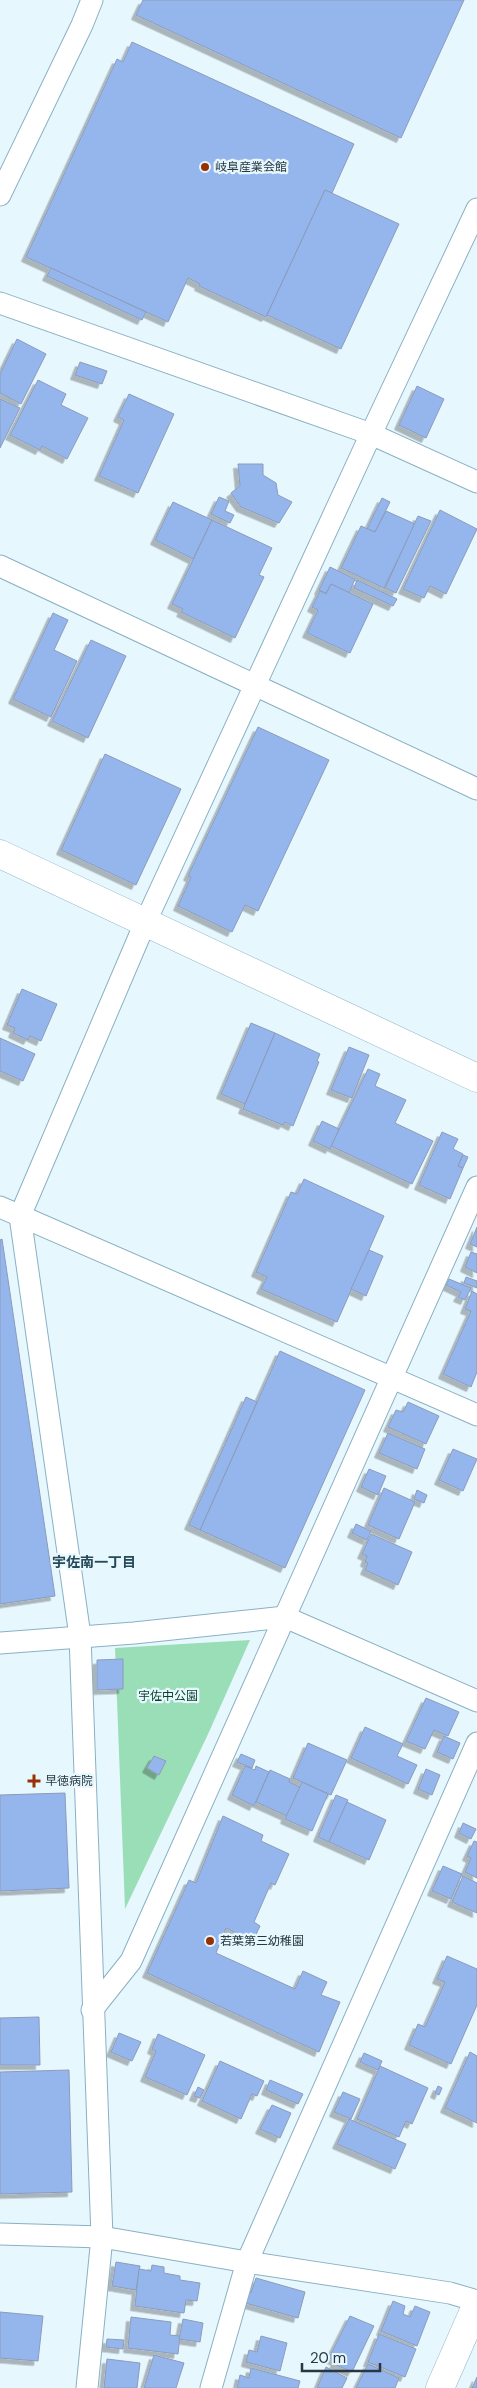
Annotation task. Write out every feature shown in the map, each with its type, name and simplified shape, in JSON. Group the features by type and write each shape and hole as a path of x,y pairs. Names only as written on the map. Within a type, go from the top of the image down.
{"street":[{"path":"0,195 82,25 92,0"},
{"path":"87,2388 102,2237 92,2010 80,1636 20,1216 145,923 477,209"},
{"path":"0,303 371,434 477,482"},
{"path":"0,566 477,788"},
{"path":"0,854 477,1078"},
{"path":"92,2010 131,1961 477,1187"},
{"path":"0,1206 477,1415"},
{"path":"0,1642 134,1633 285,1618 477,1701"},
{"path":"211,2388 247,2262 477,1743"},
{"path":"0,2234 102,2237 247,2262 450,2293 477,2302 440,2388"}],"green space":[{"name":"宇佐中公園","path":"250,1640 209,1732 125,1909 115,1648"}],"building":[{"path":"143,0 464,0 401,138 136,15"},
{"name":"岐阜産業会館","path":"132,42 354,144 332,193 325,190 266,317 199,286 200,284 188,278 168,322 26,257 117,59 123,62"},
{"path":"325,190 399,224 341,349 267,315"},
{"path":"51,268 146,312 142,320 47,276"},
{"path":"17,339 46,354 21,404 0,393 0,374"},
{"path":"80,362 107,371 102,384 75,375"},
{"path":"38,380 66,394 61,405 88,418 67,459 42,446 40,450 10,435"},
{"path":"417,386 444,399 426,438 399,425"},
{"path":"129,394 174,414 138,493 99,476 124,420 118,417"},
{"path":"0,399 20,408 0,448"},
{"path":"238,464 263,464 263,475 276,483 278,495 292,502 279,523 241,507 231,493 240,486"},
{"path":"219,497 229,501 225,511 234,515 230,523 211,514"},
{"path":"382,498 390,502 375,532 367,529"},
{"path":"173,502 212,520 193,559 155,540"},
{"path":"440,510 477,529 446,594 430,586 424,598 403,589"},
{"path":"386,511 415,524 384,588 341,568 361,526 375,532"},
{"path":"418,516 431,521 396,593 385,588"},
{"path":"212,520 272,548 259,575 264,577 235,638 181,612 183,609 172,604"},
{"path":"330,567 355,579 349,593 331,584 326,593 319,590"},
{"path":"357,580 397,599 393,606 354,588"},
{"path":"331,584 373,604 350,653 307,633 318,610 312,607 320,591 326,594"},
{"path":"53,613 68,620 54,650 77,661 51,717 13,699"},
{"path":"91,640 126,656 88,738 52,721"},
{"path":"258,727 329,760 258,911 245,905 232,932 178,906 191,877 188,876"},
{"path":"105,754 181,789 136,885 61,850"},
{"path":"22,989 57,1004 41,1041 30,1036 28,1040 13,1033 15,1028 7,1025"},
{"path":"251,1023 275,1033 245,1104 221,1094"},
{"path":"275,1033 320,1054 317,1061 319,1062 293,1126 285,1122 283,1125 243,1109"},
{"path":"0,1038 35,1054 23,1081 0,1071"},
{"path":"349,1047 369,1055 352,1098 331,1090"},
{"path":"368,1069 380,1074 375,1086 406,1100 395,1123 433,1141 412,1184 331,1146"},
{"path":"322,1121 339,1129 330,1149 313,1141"},
{"path":"442,1132 458,1139 453,1149 463,1154 458,1166 463,1168 450,1199 419,1185"},
{"path":"463,1155 468,1157 463,1168 458,1166"},
{"path":"304,1179 384,1216 337,1322 261,1289 267,1277 256,1272 291,1192 297,1194"},
{"path":"477,1227 477,1247 470,1244"},
{"path":"2,1239 55,1596 0,1604 0,1240"},
{"path":"369,1250 383,1256 366,1296 351,1289"},
{"path":"471,1252 477,1254 477,1273 465,1267"},
{"path":"466,1277 477,1281 477,1288 464,1283"},
{"path":"449,1279 471,1288 465,1300 458,1297 461,1292 446,1285"},
{"path":"472,1291 477,1294 477,1372 471,1387 443,1374 471,1311 465,1309"},
{"path":"280,1351 365,1390 285,1568 200,1530"},
{"path":"246,1397 257,1402 200,1530 189,1525"},
{"path":"408,1402 439,1416 426,1444 388,1427 396,1410 403,1412"},
{"path":"388,1433 425,1449 417,1469 379,1453"},
{"path":"453,1449 477,1459 463,1491 439,1480"},
{"path":"369,1469 386,1476 378,1495 361,1487"},
{"path":"384,1488 415,1502 399,1539 368,1525"},
{"path":"417,1490 427,1495 424,1503 414,1499"},
{"path":"356,1524 371,1531 367,1540 352,1533"},
{"path":"371,1534 412,1552 398,1585 365,1570 368,1563 365,1562 367,1556 362,1554"},
{"path":"123,1659 123,1689 97,1690 97,1660"},
{"path":"426,1698 459,1712 448,1736 434,1730 425,1749 406,1741"},
{"path":"365,1727 403,1744 397,1756 417,1765 408,1784 351,1758"},
{"path":"444,1736 460,1743 453,1759 437,1752"},
{"path":"308,1743 347,1760 331,1795 293,1778"},
{"path":"241,1754 255,1760 252,1768 237,1762"},
{"path":"154,1756 166,1761 159,1775 147,1768"},
{"path":"245,1766 255,1770 256,1766 269,1772 254,1806 232,1795"},
{"path":"426,1769 440,1775 432,1795 418,1789"},
{"path":"270,1770 290,1779 289,1782 300,1787 287,1816 256,1802"},
{"path":"302,1782 328,1794 312,1831 285,1819"},
{"path":"65,1793 69,1888 0,1891 0,1795"},
{"path":"336,1795 348,1800 329,1842 318,1837"},
{"path":"347,1802 386,1820 369,1860 329,1842"},
{"path":"223,1816 263,1835 261,1841 289,1854 275,1885 271,1883 254,1922 260,1926 253,1941 226,1928 216,1953 295,1989 303,1971 327,1982 321,1995 340,2002 319,2052 147,1973 189,1880 196,1883"},
{"path":"463,1823 476,1829 471,1839 459,1833"},
{"path":"474,1841 477,1842 477,1878 465,1872 471,1858 467,1856"},
{"path":"443,1866 462,1874 451,1899 432,1891"},
{"path":"463,1876 477,1883 477,1913 452,1902"},
{"path":"447,1956 477,1969 477,2005 451,2064 409,2045 418,2024 425,2027 445,1982 437,1979"},
{"path":"39,2017 40,2065 0,2065 0,2018"},
{"path":"119,2033 141,2042 132,2061 111,2052"},
{"path":"158,2034 205,2055 187,2095 145,2077 156,2051 152,2049"},
{"path":"470,2052 477,2056 477,2123 445,2108"},
{"path":"364,2053 382,2061 378,2070 360,2062"},
{"path":"220,2061 264,2081 257,2096 252,2094 241,2119 202,2101"},
{"path":"380,2066 428,2088 412,2124 406,2121 399,2137 357,2119"},
{"path":"69,2070 72,2192 0,2194 0,2072"},
{"path":"270,2080 303,2094 298,2104 266,2090"},
{"path":"438,2086 442,2088 439,2095 435,2093"},
{"path":"198,2087 204,2090 200,2098 194,2096"},
{"path":"343,2092 360,2099 351,2119 334,2112"},
{"path":"272,2105 291,2113 280,2138 260,2129"},
{"path":"349,2119 406,2144 395,2169 337,2144"},
{"path":"116,2262 140,2266 136,2290 112,2286"},
{"path":"152,2265 164,2267 164,2273 180,2276 180,2280 200,2283 197,2301 186,2300 184,2313 135,2306 139,2269 151,2271"},
{"path":"256,2278 305,2292 298,2318 242,2302 245,2291 251,2293"},
{"path":"393,2301 405,2306 403,2314 410,2317 415,2306 430,2312 417,2346 381,2331"},
{"path":"0,2312 43,2316 38,2361 0,2358"},
{"path":"350,2316 374,2326 352,2372 334,2364 336,2361 329,2358"},
{"path":"131,2317 171,2322 170,2335 180,2336 178,2354 128,2348"},
{"path":"183,2319 203,2323 200,2342 179,2339"},
{"path":"379,2334 416,2349 405,2377 368,2362"},
{"path":"261,2336 287,2343 280,2371 246,2362 249,2350 257,2352"},
{"path":"107,2339 124,2340 123,2349 106,2347"},
{"path":"154,2355 184,2363 176,2388 144,2388"},
{"path":"107,2359 140,2363 137,2388 104,2388"},
{"path":"368,2364 399,2378 395,2388 356,2388"},
{"path":"326,2367 347,2378 342,2388 317,2388"},
{"path":"251,2368 300,2381 298,2388 237,2388 240,2375 249,2378"},
{"path":"477,2377 477,2388 472,2388"}],"place":[{"name":"岐阜産業会館","path":"205,167"},
{"name":"早徳病院","path":"34,1781"},
{"name":"若葉第三幼稚園","path":"210,1941"}],"district":[{"name":"宇佐南一丁目","path":"94,1562"}]}
